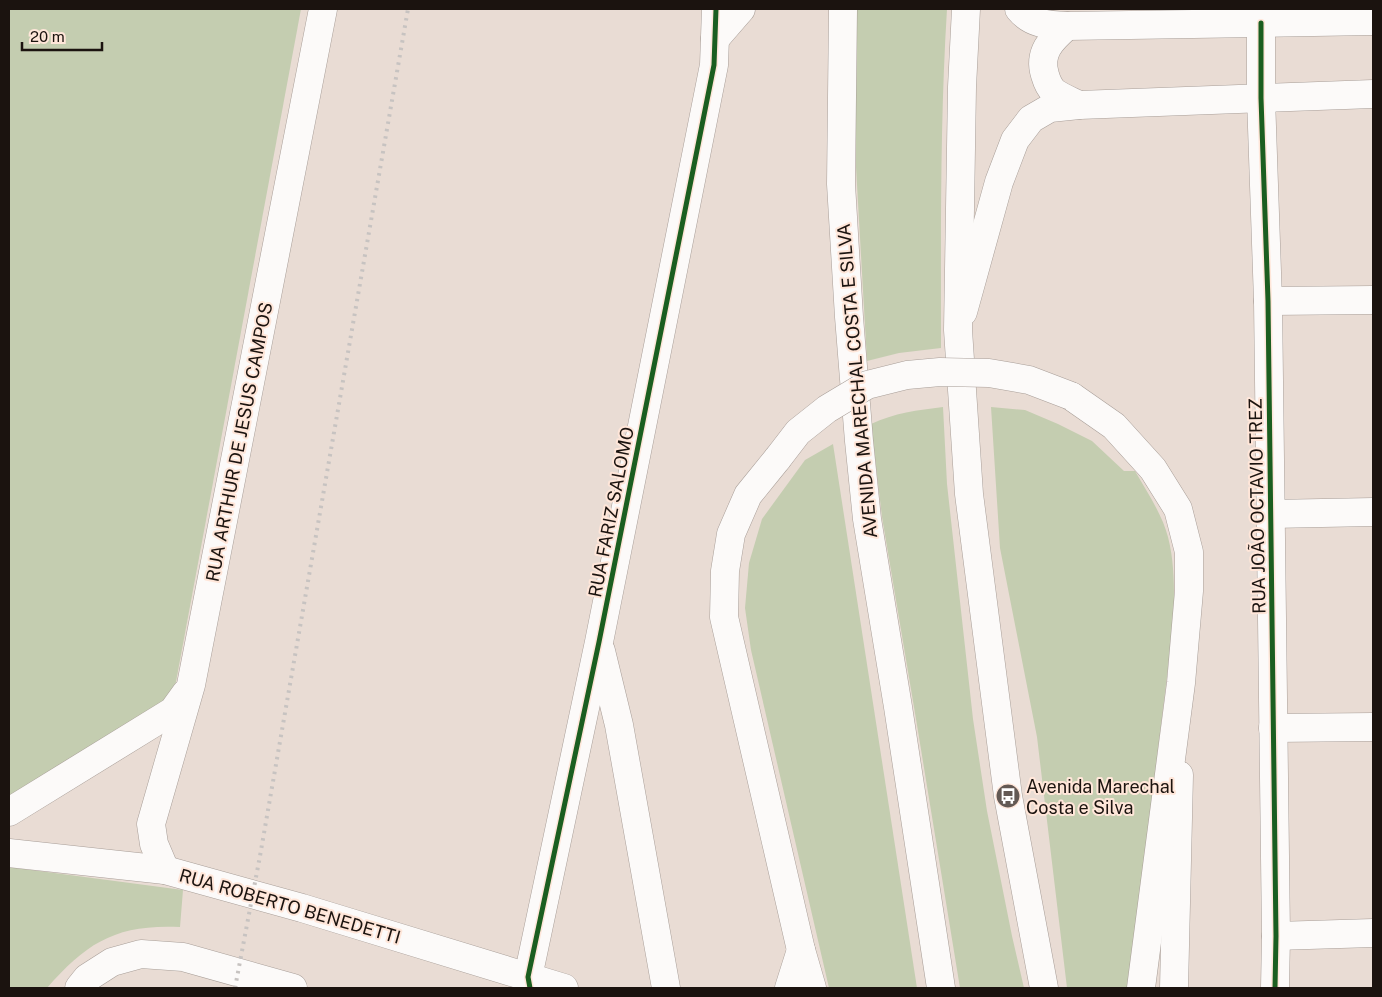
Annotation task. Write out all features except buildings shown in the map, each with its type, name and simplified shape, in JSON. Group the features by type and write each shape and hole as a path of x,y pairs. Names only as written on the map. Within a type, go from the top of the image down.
{"street":[{"name":"RUA ARTHUR DE JESUS CAMPOS","path":"165,870 154,844 151,824 191,685 322,9"},
{"name":"RUA FARIZ SALOMO","path":"529,983 712,75 716,39 716,9"},
{"path":"716,39 741,9"},
{"name":"AVENIDA MARECHAL COSTA E SILVA","path":"842,9 841,184 859,441 867,519 941,988"},
{"path":"966,9 962,96 958,330 969,494 1001,748 1022,878 1044,988"},
{"path":"1019,9 1024,16 1044,25 1067,26 1103,17 1261,23 1373,21"},
{"name":"RUA JOÃO OCTAVIO TREZ","path":"1261,23 1261,98 1268,301 1276,936 1275,988"},
{"path":"1067,26 1050,41 1044,51 1042,68 1048,85 1056,93 1078,105"},
{"path":"958,330 999,182 1015,140 1031,119 1050,108 1078,105 1373,94"},
{"path":"1268,301 1373,300"},
{"path":"812,988 801,950 724,617 725,571 732,534 748,495 798,432 827,410 867,385 907,375 940,372 989,373 1029,380 1071,396 1114,426 1153,469 1178,509 1189,552 1189,591 1181,683 1141,988"},
{"path":"1271,514 1373,512"},
{"name":"RUA FARIZ SALOMO","path":"599,642 618,725 666,988"},
{"path":"1174,988 1181,683"},
{"path":"9,812 174,711 191,685"},
{"path":"1272,728 1373,727"},
{"name":"RUA ROBERTO BENEDETTI","path":"9,853 165,870 302,908 529,983 564,988"},
{"path":"1276,936 1373,934"},
{"path":"789,988 801,950"},
{"path":"78,988 87,978 112,962 141,954 183,957 293,988"}],"green space":[{"path":"9,9 301,9 175,687 169,701 9,799"},
{"path":"856,9 947,9 942,136 941,348 899,353 867,361 856,167"},
{"path":"943,407 947,484 973,719 987,811 1024,988 960,988 882,517 871,424 897,415"},
{"path":"991,407 1025,410 1058,424 1092,441 1124,471 1135,471 1158,512 1168,537 1173,568 1174,619 1129,988 1067,988 1037,737 1000,548"},
{"path":"833,444 917,988 829,988 751,650 745,608 749,563 762,519 805,460"},
{"path":"9,867 183,890 180,927 138,929 121,933 105,939 90,948 47,988 9,988"}],"railway":[{"path":"235,988 260,856 408,9"}],"cycle path":[{"path":"530,988 528,977 599,642 714,65 716,9"},
{"path":"1261,23 1261,98 1268,301 1276,936 1275,988"}],"place":[{"name":"Avenida Marechal Costa e Silva","path":"1008,796"}]}
